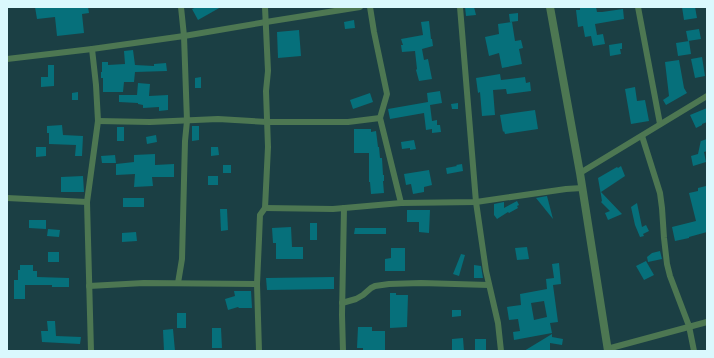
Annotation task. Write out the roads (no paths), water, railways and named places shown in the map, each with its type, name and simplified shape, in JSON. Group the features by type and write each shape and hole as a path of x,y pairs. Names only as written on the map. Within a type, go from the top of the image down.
{"street":[{"path":"178,283 182,259 184,142 187,121 184,36 181,7"},
{"path":"259,351 257,284 260,215 265,208 268,147 266,91 268,71 265,7"},
{"path":"7,59 184,36 360,7"},
{"path":"370,7 387,94 380,118 401,203"},
{"path":"460,7 476,202 486,271 498,323 501,351"},
{"path":"550,7 580,173 608,350 707,322"},
{"path":"638,7 660,124"},
{"path":"91,351 87,202 98,121 92,49"},
{"path":"580,173 707,96"},
{"path":"98,121 150,122 226,119 267,122 348,122 380,118"},
{"path":"642,136 660,193 667,264 689,326 694,351"},
{"path":"265,208 344,208 401,203 476,202 582,188"},
{"path":"7,198 87,202"},
{"path":"344,208 342,303 344,351"},
{"path":"89,286 144,283 257,284"},
{"path":"342,303 359,297 375,286 389,284 410,283 489,285"}]}
